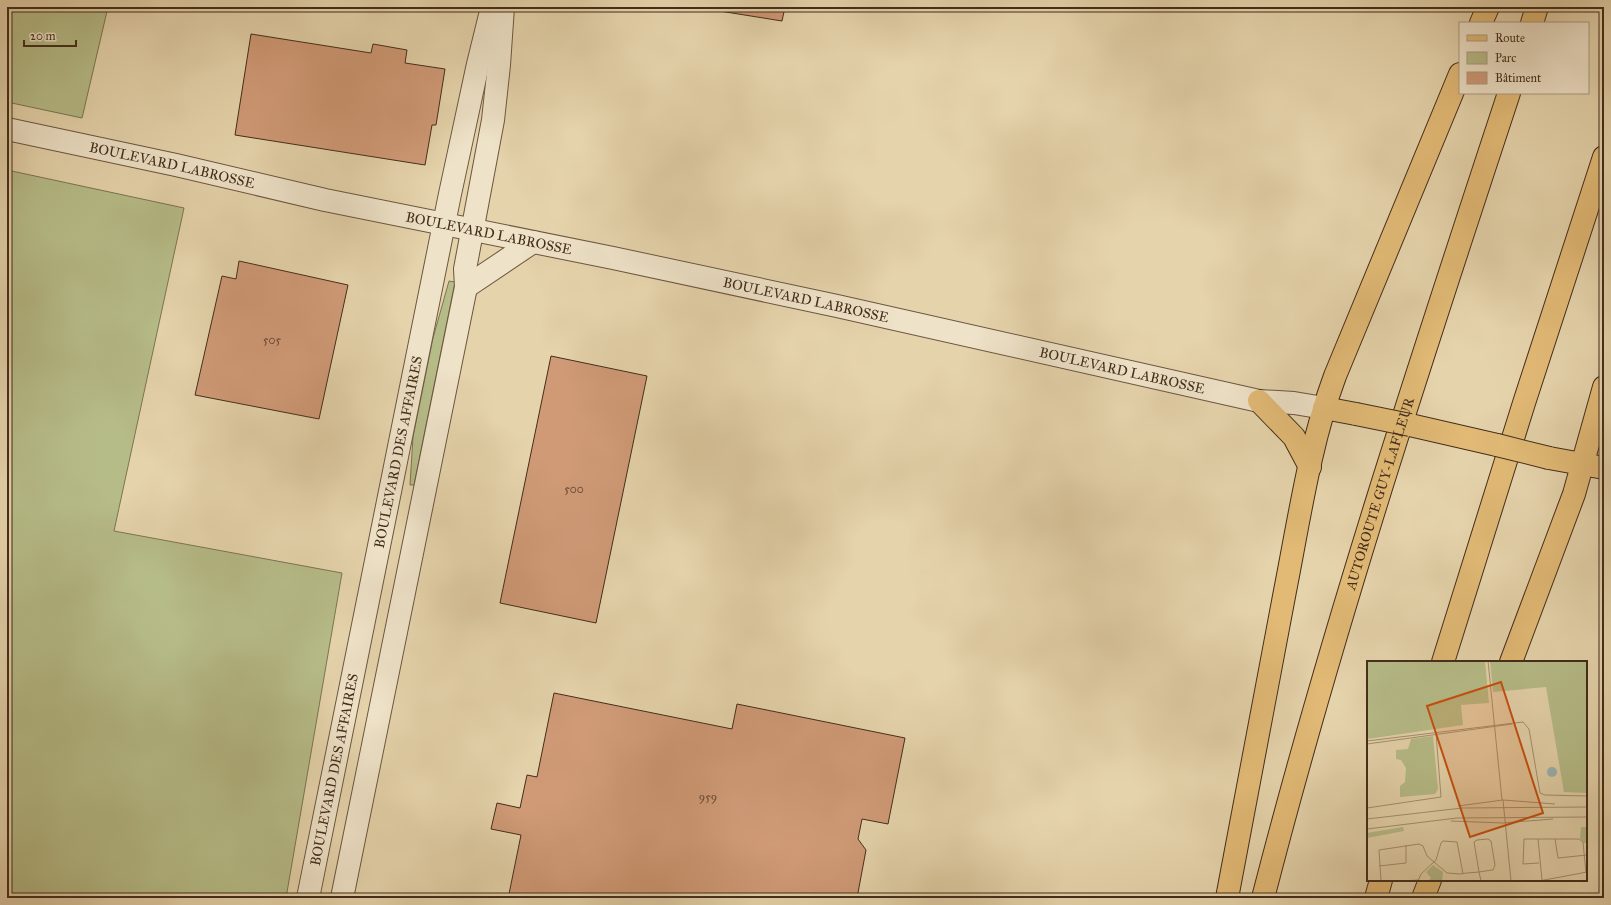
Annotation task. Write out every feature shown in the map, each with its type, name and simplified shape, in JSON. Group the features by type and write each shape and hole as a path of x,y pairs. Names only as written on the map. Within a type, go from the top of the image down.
{"main road":[{"path":"1481,22 1488,7"},
{"path":"1532,22 1537,7"},
{"path":"1227,898 1310,467 1324,408 1335,376 1459,76"},
{"name":"AUTOROUTE GUY-LAFLEUR","path":"1263,898 1302,754 1351,584 1435,317 1509,94"},
{"path":"1443,661 1524,403 1604,158"},
{"path":"1259,401 1294,437 1310,467"},
{"path":"1511,661 1574,494 1586,448 1602,404"},
{"name":"BOULEVARD LABROSSE","path":"1324,408 1549,458 1604,468"},
{"path":"1376,898 1381,881"},
{"path":"1423,898 1430,881"}],"street":[{"name":"BOULEVARD DES AFFAIRES","path":"308,898 444,224 478,64 492,7"},
{"path":"342,898 466,287 465,269 494,113 503,7"},
{"name":"BOULEVARD LABROSSE","path":"7,129 176,164 325,200 534,242 939,328 1259,401 1294,403 1324,408"},
{"path":"466,287 534,242"}],"green space":[{"path":"7,7 108,7 82,118 7,102"},
{"path":"7,170 184,208 114,531 342,573 286,898 7,898"},
{"path":"449,281 455,282 414,485 410,485 413,437 433,338"}],"building":[{"path":"708,7 785,7 782,21 707,9"},
{"path":"251,34 371,53 373,44 407,50 405,63 445,69 436,125 432,125 425,165 235,135"},
{"path":"239,261 348,285 319,419 195,395 222,276 236,279"},
{"path":"551,356 647,376 596,623 500,603"},
{"path":"554,693 732,729 737,704 905,738 888,824 862,819 858,839 866,850 857,898 531,898 509,894 521,835 491,829 497,803 520,808 527,775 537,777"}]}
